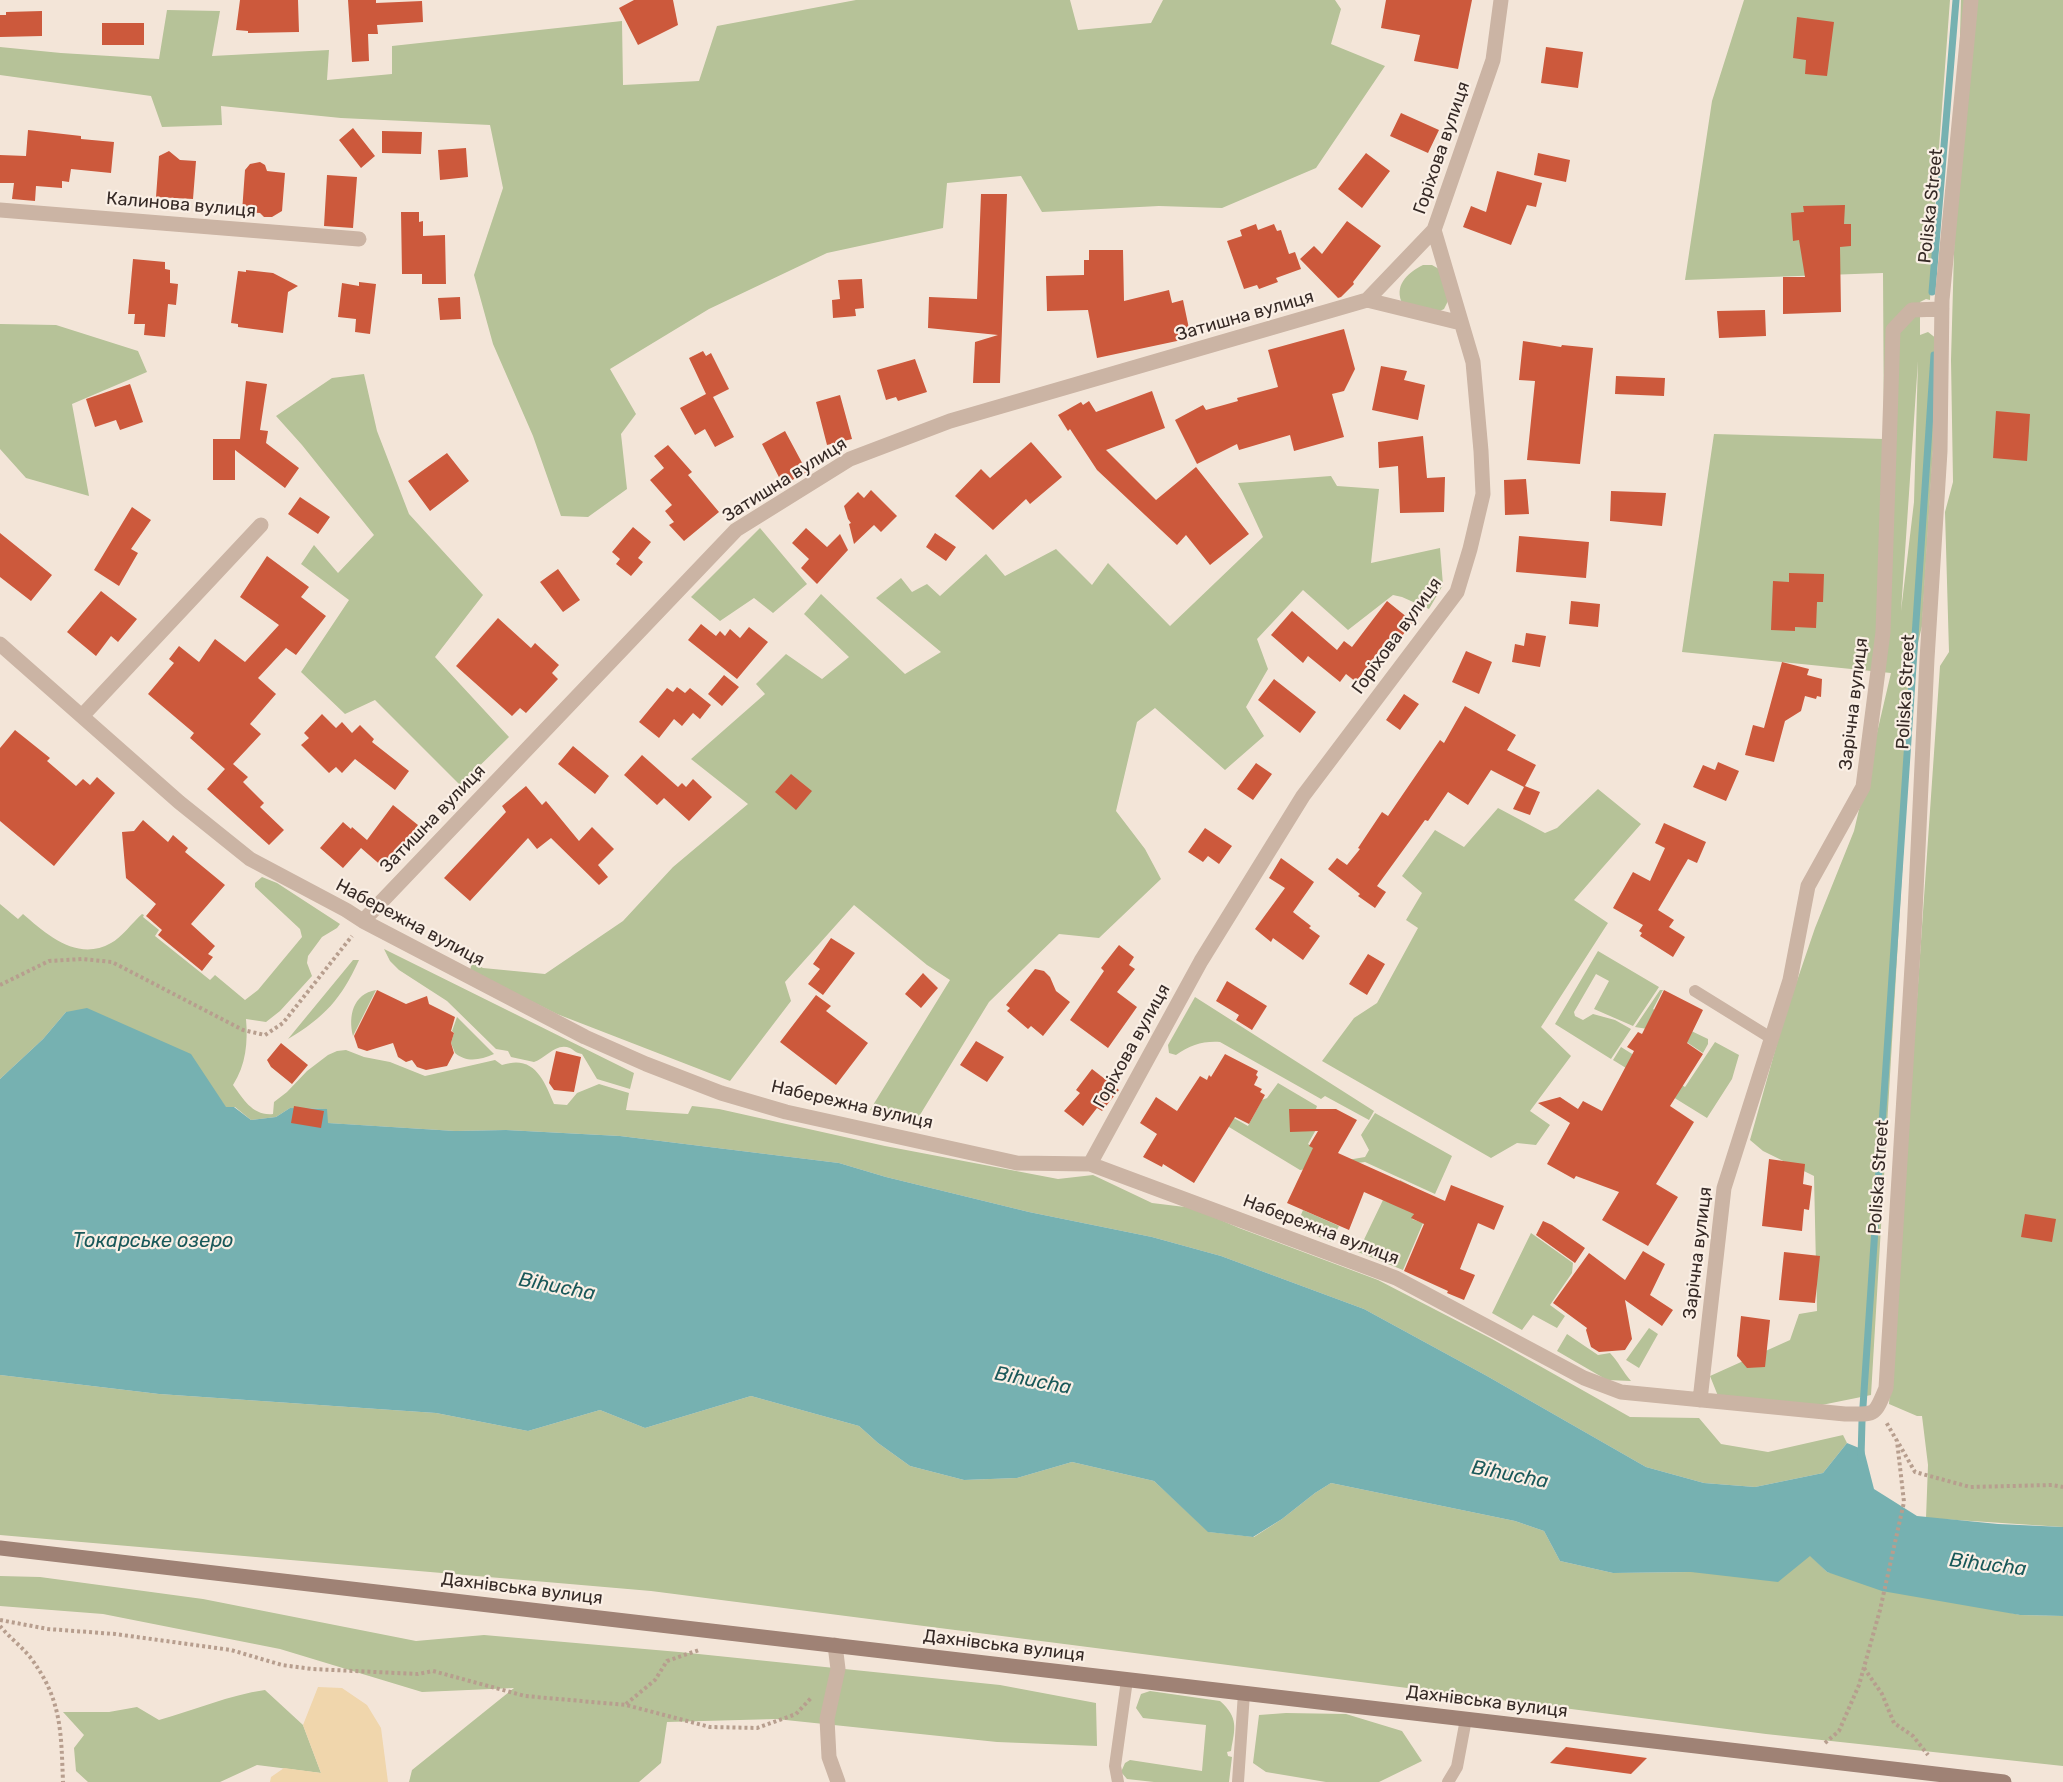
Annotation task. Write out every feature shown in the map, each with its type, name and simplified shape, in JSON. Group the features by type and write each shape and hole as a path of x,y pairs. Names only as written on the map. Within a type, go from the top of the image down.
{"street":[{"name":"Горіхова вулиця","path":"1090,1164 1201,961 1303,796 1457,592 1483,494 1482,451 1473,362 1434,230 1493,60 1501,0"},
{"name":"Poliska Street","path":"1874,1412 1886,1388 1914,934 1927,659 1940,451 1942,309 1948,225 1970,29 1971,0"},
{"name":"Калинова вулиця","path":"0,210 359,239"},
{"path":"1367,300 1434,230"},
{"name":"Затишна вулиця","path":"363,921 736,530 850,459 950,421 1367,300 1461,323"},
{"name":"Зарічна вулиця","path":"1700,1400 1724,1188 1790,980 1808,885 1863,787 1883,632 1893,330 1912,310 1942,309"},
{"path":"82,716 261,525"},
{"name":"Набережна вулиця","path":"0,644 179,802 250,859 585,1037 646,1064 721,1093 786,1112 1017,1163 1090,1164 1396,1278 1584,1378 1621,1392 1845,1414 1874,1412"},
{"name":"Дахнівська вулиця","path":"0,1548 2004,1782"},
{"path":"835,1646 838,1670 827,1719 830,1757 838,1782"}],"lane":[{"path":"1695,991 1771,1038"},
{"path":"1118,1782 1115,1766 1127,1680"},
{"path":"1238,1782 1244,1693"},
{"path":"1448,1782 1457,1767 1466,1719"}],"path":[{"path":"0,985 49,961 82,958 112,962 243,1030 265,1035 283,1023 363,921"},
{"path":"1874,1412 1897,1440 1915,1472 1970,1487 2052,1485 2063,1487"},
{"path":"1839,1731 1864,1668 1880,1610 1904,1502 1897,1440"},
{"path":"0,1620 48,1629 115,1634 231,1650 282,1665 312,1669 418,1674 434,1671 525,1696 626,1705 710,1728 757,1728 796,1714 817,1692"},
{"path":"0,1626 29,1656 54,1696 60,1724 63,1782"},
{"path":"626,1705 655,1680 667,1660 705,1647"},
{"path":"1864,1668 1882,1695 1894,1723 1913,1736 1932,1761 1936,1774"}],"green space":[{"path":"856,0 1070,0 1078,30 1151,23 1163,0 1335,0 1341,9 1331,44 1385,66 1316,168 1222,208 1159,206 1042,212 1021,176 947,183 943,228 827,253 709,309 610,369 636,414 621,434 627,489 588,517 561,516 533,436 493,344 474,275 503,188 490,125 341,118 221,106 222,125 162,127 151,96 0,75 0,47 159,59 167,10 220,11 212,56 329,50 327,80 392,74 392,46 622,21 623,85 699,81 717,26"},
{"path":"1744,0 1950,0 1930,300 1920,302 1920,335 1928,332 1937,339 1937,385 1922,626 1915,655 1871,1395 1787,1412 1718,1396 1710,1376 1790,1340 1799,1314 1817,1311 1814,1176 1763,1151 1750,1140 1783,1022 1815,928 1854,831 1891,673 1682,652 1714,434 1884,439 1883,273 1685,280 1712,101","holes":["1918,361 1914,502 1901,611"]},
{"path":"1961,0 2063,0 2063,1527 1926,1518 1928,1465 1922,1416 1889,1404 1940,666 1949,652 1945,512 1953,482 1951,360"},
{"path":"1423,265 1432,265 1439,269 1448,301 1444,309 1436,313 1403,305 1400,298 1403,281"},
{"path":"0,324 56,325 138,351 147,372 72,404 89,496 26,478 0,449"},
{"path":"364,374 377,431 409,514 483,595 435,657 509,737 460,785 375,700 345,714 301,672 349,600 301,564 314,545 338,573 374,535 276,416 332,378"},
{"path":"1331,476 1337,486 1379,489 1371,563 1440,548 1443,585 1429,609 1393,595 1348,630 1303,590 1257,639 1268,669 1246,707 1264,736 1225,770 1155,708 1137,722 1116,811 1145,849 1161,879 1099,938 1059,934 989,1002 915,1123 870,1110 950,980 927,965 854,905 785,982 791,1001 730,1081 557,1014 470,971 472,961 483,968 545,974 623,921 673,867 748,804 691,759 765,694 756,684 786,654 822,679 849,657 804,614 821,594 905,674 941,652 876,598 901,578 912,592 927,584 940,596 986,554 1005,576 1056,549 1092,585 1108,563 1170,626 1263,537 1238,483"},
{"path":"760,528 807,584 773,613 754,598 720,621 691,597"},
{"path":"1598,789 1641,824 1574,900 1608,923 1541,1027 1571,1056 1530,1111 1550,1125 1536,1145 1517,1143 1491,1158 1322,1061 1354,1018 1377,1003 1418,928 1406,920 1422,893 1402,876 1435,830 1464,847 1498,808 1545,833 1557,828"},
{"path":"262,877 277,883 340,924 322,937 308,956 307,963 312,976 280,1011 266,1022 246,1019 245,1053 241,1069 233,1085 254,1110 273,1114 274,1102 307,1071 337,1051 346,1050 364,1057 390,1062 425,1076 495,1060 502,1065 522,1063 530,1066 542,1078 554,1104 567,1105 577,1093 599,1084 629,1093 626,1110 688,1114 692,1106 719,1109 885,1146 1058,1179 1093,1175 1152,1203 1193,1208 1239,1228 1378,1280 1492,1339 1630,1417 1699,1418 1721,1444 1768,1452 1843,1435 1847,1443 1823,1473 1755,1487 1704,1483 1646,1467 1364,1309 1221,1256 1152,1237 1029,1212 886,1177 839,1163 620,1136 506,1130 455,1131 327,1123 326,1109 290,1108 276,1117 251,1120 235,1107 226,1108 222,1102 66,1012 43,1039 0,1079 0,904 18,919 23,914 64,944 87,949 99,948 115,941 142,914 159,930 155,936 210,980 215,975 245,1000 258,990 302,937 300,929 255,887 255,883"},
{"path":"384,949 634,1073 630,1089 597,1079 582,1054 570,1048 560,1047 534,1062 511,1057 508,1051 496,1049 447,1001 399,970 390,961"},
{"path":"1598,951 1659,987 1633,1026 1594,1009 1609,981 1596,974 1574,1012 1575,1016 1583,1020 1593,1014 1615,1020 1631,1029 1611,1059 1555,1024"},
{"path":"353,960 359,960 346,986 331,1006 312,1023 288,1039"},
{"path":"376,990 353,1036 351,1021 357,1001 368,992"},
{"path":"1660,990 1663,990 1653,1009 1673,1019 1654,1030 1635,1027"},
{"path":"1195,997 1374,1111 1369,1120 1325,1096 1321,1099 1220,1042 1197,1044 1176,1055 1169,1053 1168,1045"},
{"path":"457,1017 494,1054 474,1060 455,1053 451,1043"},
{"path":"1683,1027 1708,1039 1703,1053 1676,1035"},
{"path":"1715,1042 1739,1055 1732,1079 1707,1118 1613,1060 1621,1047 1685,1087"},
{"path":"1278,1083 1317,1106 1315,1112 1322,1119 1308,1144 1336,1162 1365,1157 1369,1150 1361,1135 1375,1113 1452,1156 1435,1194 1365,1162 1300,1170 1186,1101 1190,1093 1248,1126 1262,1100 1267,1098"},
{"path":"1400,1180 1413,1187 1405,1206 1415,1211 1412,1219 1423,1223 1403,1270 1358,1252 1383,1200 1390,1203"},
{"path":"1303,1210 1339,1226 1331,1242 1296,1227"},
{"path":"1531,1233 1573,1263 1572,1273 1550,1305 1565,1316 1557,1328 1533,1315 1522,1330 1492,1313"},
{"path":"1649,1328 1658,1334 1639,1368 1626,1360"},
{"path":"1567,1334 1598,1355 1610,1353 1631,1381 1607,1380 1557,1351"},
{"path":"0,1375 159,1394 436,1413 528,1431 600,1410 645,1428 751,1396 859,1426 910,1466 964,1480 1017,1478 1072,1462 1154,1481 1209,1532 1254,1537 1331,1483 1515,1521 1544,1531 1560,1561 1613,1573 1691,1572 1810,1555 1827,1572 2020,1615 2063,1616 2063,1766 1766,1734 651,1591 0,1535"},
{"path":"0,1576 40,1577 203,1599 416,1641 484,1635 679,1652 1000,1685 1096,1703 1097,1746 997,1742 776,1719 667,1722 661,1763 639,1782 409,1782 412,1770 514,1688 422,1692 280,1649 103,1614 0,1606"},
{"path":"265,1690 303,1725 321,1773 257,1765 220,1782 88,1782 76,1771 74,1748 84,1735 63,1712 109,1712 137,1707 159,1720 225,1699"},
{"path":"1150,1691 1220,1701 1226,1707 1234,1724 1231,1751 1227,1752 1228,1756 1232,1757 1229,1782 1154,1782 1127,1779 1121,1772 1125,1763 1130,1760 1202,1771 1206,1725 1143,1718 1136,1708 1141,1694"},
{"path":"1346,1714 1402,1731 1422,1761 1379,1782 1326,1782 1266,1772 1253,1763 1259,1715"}],"sand":[{"path":"318,1687 342,1688 367,1705 381,1728 388,1782 270,1782 271,1777 284,1768 321,1773 303,1725"}],"water":[{"name":"Токарське озеро","path":"87,1008 191,1054 226,1107 234,1107 251,1120 276,1117 290,1108 327,1109 328,1123 455,1131 506,1130 620,1136 839,1163 886,1177 1029,1212 1152,1237 1221,1256 1364,1309 1646,1467 1704,1483 1755,1487 1823,1473 1847,1443 1864,1450 1874,1489 1917,1516 1998,1524 2063,1527 2063,1616 2020,1615 1882,1591 1827,1572 1810,1556 1778,1582 1691,1572 1613,1573 1560,1561 1544,1531 1515,1521 1331,1483 1253,1537 1208,1532 1154,1481 1072,1462 1017,1478 964,1480 910,1466 859,1426 751,1396 645,1428 600,1410 528,1431 436,1413 159,1394 0,1375 0,1079 43,1039 66,1012"}],"building":[{"path":"240,0 298,0 299,32 248,33 248,31 236,30"},
{"path":"348,0 376,0 376,3 422,1 423,22 377,25 378,34 368,34 369,61 352,62"},
{"path":"634,0 673,0 678,25 638,45 619,8"},
{"path":"1386,0 1472,0 1458,69 1414,61 1420,35 1381,28"},
{"path":"42,11 42,36 0,37 0,15 6,15 6,12"},
{"path":"1797,17 1834,22 1827,76 1805,74 1806,60 1793,58"},
{"path":"102,23 144,23 144,45 102,45"},
{"path":"1546,47 1583,52 1578,88 1541,83"},
{"path":"1401,113 1439,130 1428,153 1390,136"},
{"path":"353,128 375,156 361,168 339,140"},
{"path":"28,130 114,142 111,173 71,169 69,182 62,181 62,188 36,186 35,201 12,199 14,183 0,183 0,155 26,156"},
{"path":"382,131 422,132 421,154 382,153"},
{"path":"466,148 468,177 440,180 438,150"},
{"path":"169,151 180,160 196,161 193,199 156,197 159,156"},
{"path":"1366,153 1390,171 1362,208 1338,189"},
{"path":"1538,153 1570,160 1566,182 1534,175"},
{"path":"260,162 265,165 267,171 285,173 282,211 272,217 264,217 260,213 242,212 245,170 250,164"},
{"path":"1497,171 1542,183 1536,207 1527,205 1511,245 1463,227 1471,206 1486,212"},
{"path":"327,175 357,177 353,228 324,226"},
{"path":"981,194 1007,194 1000,383 973,383 975,342 998,335 928,328 929,297 977,299"},
{"path":"1845,205 1844,224 1851,224 1851,246 1840,247 1841,312 1783,314 1783,277 1805,277 1799,240 1793,241 1791,213 1804,212 1803,206"},
{"path":"401,212 419,212 419,222 423,221 423,236 445,235 446,284 422,284 422,274 402,274"},
{"path":"1347,221 1381,246 1353,282 1354,284 1338,298 1300,259 1314,246 1322,254"},
{"path":"1256,224 1258,230 1274,224 1277,231 1281,230 1289,254 1295,252 1301,269 1276,278 1278,282 1259,289 1257,285 1244,289 1227,241 1242,236 1240,230"},
{"path":"1089,250 1123,250 1124,301 1169,290 1172,303 1183,300 1191,338 1097,358 1088,310 1047,311 1046,276 1084,275 1084,260 1089,260"},
{"path":"133,259 165,262 165,269 170,270 170,283 178,284 176,305 168,304 165,337 144,335 145,324 134,324 135,314 128,314"},
{"path":"246,270 273,273 298,286 288,292 283,333 238,327 238,324 231,323 238,271 246,272"},
{"path":"862,279 864,308 855,309 856,316 833,318 832,300 840,299 838,280"},
{"path":"359,282 376,284 370,334 355,332 356,319 338,317 342,283 359,286"},
{"path":"460,297 461,319 440,320 438,298"},
{"path":"1765,310 1766,336 1719,338 1717,311"},
{"path":"1344,329 1355,369 1344,391 1332,394 1344,437 1294,451 1290,435 1239,450 1237,444 1197,464 1175,420 1203,405 1206,410 1238,401 1237,398 1278,387 1268,350"},
{"path":"1523,341 1561,347 1562,345 1593,348 1580,464 1527,460 1535,381 1519,380"},
{"path":"703,351 706,356 711,353 729,389 713,397 734,437 715,447 705,429 695,435 680,408 706,394 689,358"},
{"path":"915,359 927,392 898,401 896,397 886,400 877,370"},
{"path":"1381,366 1407,371 1404,380 1425,385 1418,420 1372,410"},
{"path":"1616,376 1665,378 1664,396 1615,394"},
{"path":"246,381 267,384 260,430 268,431 266,443 299,468 285,488 235,450 235,480 213,480 213,439 240,439"},
{"path":"130,384 143,422 120,430 116,420 95,427 86,399"},
{"path":"1152,391 1165,428 1106,450 1156,500 1196,467 1249,534 1210,565 1186,535 1177,545 1097,470 1058,415 1081,402 1083,405 1089,401 1096,412"},
{"path":"840,395 852,439 827,445 816,402"},
{"path":"1996,411 2030,414 2027,461 1993,458"},
{"path":"785,431 807,472 783,485 762,444"},
{"path":"1423,436 1427,478 1445,477 1444,512 1400,513 1398,466 1379,468 1378,442"},
{"path":"1031,442 1062,477 1030,504 1026,499 993,530 955,496 981,469 990,478"},
{"path":"668,445 692,472 688,475 719,512 684,541 669,525 674,522 665,511 672,505 650,480 664,468 654,456"},
{"path":"447,453 469,481 430,511 408,481"},
{"path":"1526,479 1529,514 1505,515 1504,480"},
{"path":"871,490 897,516 881,532 874,525 854,544 849,524 851,523 844,506 858,492 864,498"},
{"path":"1611,491 1666,493 1662,526 1610,521"},
{"path":"300,497 330,517 318,534 288,514"},
{"path":"132,507 151,520 131,549 138,553 119,586 94,570"},
{"path":"633,527 651,542 638,558 643,562 631,576 616,564 620,559 612,552"},
{"path":"806,528 827,547 840,534 848,550 817,584 801,568 809,559 792,543"},
{"path":"0,533 52,575 31,601 0,577"},
{"path":"935,533 956,547 946,561 926,547"},
{"path":"1519,536 1589,542 1586,578 1516,572"},
{"path":"267,556 309,587 301,597 326,616 296,655 286,648 258,678 276,694 250,724 261,734 233,764 248,777 243,782 264,803 260,807 284,830 269,845 207,789 225,769 190,738 194,733 148,694 174,663 169,659 179,646 199,662 215,639 245,662 279,625 240,597"},
{"path":"558,569 580,600 563,612 540,582"},
{"path":"1789,573 1824,574 1823,602 1817,602 1816,628 1795,627 1795,631 1771,630 1773,581 1789,582"},
{"path":"101,591 137,619 118,642 111,636 96,656 67,632"},
{"path":"1387,601 1413,622 1394,646 1387,640 1356,682 1346,674 1340,682 1308,656 1303,663 1271,635 1292,611 1337,650 1344,641 1352,647"},
{"path":"1571,601 1600,604 1598,627 1569,624"},
{"path":"498,618 531,648 535,643 559,665 552,673 558,679 526,713 520,708 512,716 456,666"},
{"path":"701,624 716,636 720,631 725,636 730,629 740,638 749,627 768,642 737,679 688,640"},
{"path":"1526,633 1546,636 1540,667 1512,662 1515,644 1524,646"},
{"path":"1466,651 1492,662 1479,694 1452,682"},
{"path":"1782,662 1809,669 1807,675 1822,679 1821,697 1817,696 1816,699 1805,696 1801,711 1785,721 1774,762 1745,755 1753,725 1764,728"},
{"path":"724,675 739,687 722,706 708,694"},
{"path":"1274,679 1316,712 1300,733 1258,700"},
{"path":"677,687 685,693 690,688 711,705 700,719 693,713 682,726 674,719 659,738 639,722 667,688 673,692"},
{"path":"1404,694 1419,704 1400,730 1386,720"},
{"path":"1465,706 1516,735 1507,750 1536,765 1525,786 1540,792 1530,815 1513,809 1524,787 1491,770 1468,805 1448,792 1377,886 1386,892 1375,908 1328,869 1337,858 1347,865 1360,849 1358,848 1382,812 1388,816 1440,740 1444,743"},
{"path":"322,714 336,728 342,722 352,733 360,725 374,739 372,742 409,771 395,790 355,759 342,773 336,767 329,773 301,745 309,738 304,733"},
{"path":"15,730 50,758 47,761 76,786 83,779 90,785 97,777 115,793 54,866 0,821 0,748"},
{"path":"573,746 609,776 595,794 558,764"},
{"path":"642,755 678,787 682,783 686,787 693,779 712,797 689,821 664,798 657,805 624,775"},
{"path":"1718,762 1739,771 1726,801 1693,787 1703,765 1715,770"},
{"path":"1256,763 1272,774 1253,800 1237,789"},
{"path":"791,774 812,791 796,810 775,792"},
{"path":"526,786 542,805 546,801 579,841 592,827 614,849 598,865 608,877 599,885 551,838 537,849 528,838 470,901 444,878 506,812 502,806"},
{"path":"393,805 418,825 384,868 361,848 343,868 320,848 343,822 367,840"},
{"path":"143,820 168,842 173,835 188,848 185,852 225,885 191,924 215,946 208,954 213,957 202,971 158,935 162,930 146,916 156,904 126,878 122,832 134,831"},
{"path":"1664,823 1706,842 1697,863 1688,859 1658,910 1674,920 1669,927 1685,937 1673,957 1640,936 1642,933 1639,931 1643,925 1613,908 1633,872 1650,881 1665,848 1655,843"},
{"path":"1205,828 1232,846 1219,864 1208,856 1203,862 1188,852"},
{"path":"1281,858 1314,882 1293,912 1320,936 1303,960 1273,938 1271,942 1255,929 1285,888 1269,878"},
{"path":"831,938 855,953 823,995 808,984 820,969 813,964"},
{"path":"1119,945 1134,957 1129,965 1135,969 1117,992 1137,1007 1108,1048 1070,1020 1104,971 1101,968"},
{"path":"1368,954 1385,964 1367,995 1349,984"},
{"path":"1035,969 1044,971 1050,977 1056,991 1070,1002 1043,1036 1031,1026 1028,1029 1007,1011 1010,1008 1006,1005"},
{"path":"923,973 938,988 921,1008 905,994"},
{"path":"1227,981 1267,1006 1252,1030 1236,1020 1239,1015 1216,1001"},
{"path":"377,990 406,1004 427,996 429,1004 455,1017 451,1031 454,1033 451,1043 454,1053 447,1066 426,1070 417,1067 412,1060 406,1062 398,1057 393,1043 367,1051 358,1048 354,1036"},
{"path":"1664,990 1703,1010 1687,1043 1703,1054 1670,1106 1694,1122 1656,1184 1678,1197 1648,1246 1602,1220 1619,1192 1576,1176 1574,1179 1547,1164 1570,1123 1538,1103 1560,1097 1578,1109 1583,1101 1602,1111 1634,1051 1627,1047 1638,1032 1642,1034"},
{"path":"816,995 831,1006 826,1011 868,1043 836,1085 780,1042"},
{"path":"976,1041 1004,1057 987,1082 960,1065"},
{"path":"281,1043 308,1065 292,1084 271,1067 267,1060"},
{"path":"556,1051 581,1057 574,1092 554,1090 549,1083"},
{"path":"1225,1054 1258,1071 1254,1085 1262,1089 1260,1092 1265,1095 1249,1124 1235,1117 1194,1183 1163,1164 1162,1167 1143,1157 1157,1134 1140,1123 1156,1097 1177,1111 1200,1076 1207,1080 1209,1075 1211,1077"},
{"path":"1092,1069 1119,1090 1102,1111 1097,1108 1083,1126 1064,1111 1080,1093 1076,1090"},
{"path":"294,1106 324,1111 321,1128 291,1123"},
{"path":"1289,1109 1336,1109 1357,1120 1338,1153 1445,1201 1451,1185 1504,1206 1494,1230 1478,1223 1460,1269 1475,1275 1464,1300 1404,1271 1424,1224 1411,1218 1414,1214 1364,1192 1349,1230 1287,1203 1313,1148 1309,1146 1318,1131 1290,1132"},
{"path":"1769,1159 1805,1164 1803,1184 1812,1186 1809,1210 1804,1209 1802,1231 1762,1226"},
{"path":"2025,1214 2056,1219 2052,1242 2021,1237"},
{"path":"1543,1221 1585,1248 1575,1263 1536,1235"},
{"path":"1643,1251 1665,1264 1650,1295 1673,1310 1662,1326 1625,1300 1632,1339 1625,1350 1599,1352 1591,1347 1587,1328 1553,1303 1589,1253 1625,1280"},
{"path":"1784,1252 1820,1256 1815,1303 1779,1300"},
{"path":"1741,1316 1770,1320 1765,1367 1747,1368 1737,1356"},
{"path":"1566,1747 1647,1758 1631,1774 1550,1763"}],"waterway":[{"path":"1932,292 1956,0"},
{"path":"1861,1458 1934,355"}],"water label":[{"name":"Bihucha","path":"557,1287"},
{"name":"Bihucha","path":"1033,1381"},
{"name":"Bihucha","path":"1510,1475"},
{"name":"Bihucha","path":"1988,1565"}]}
